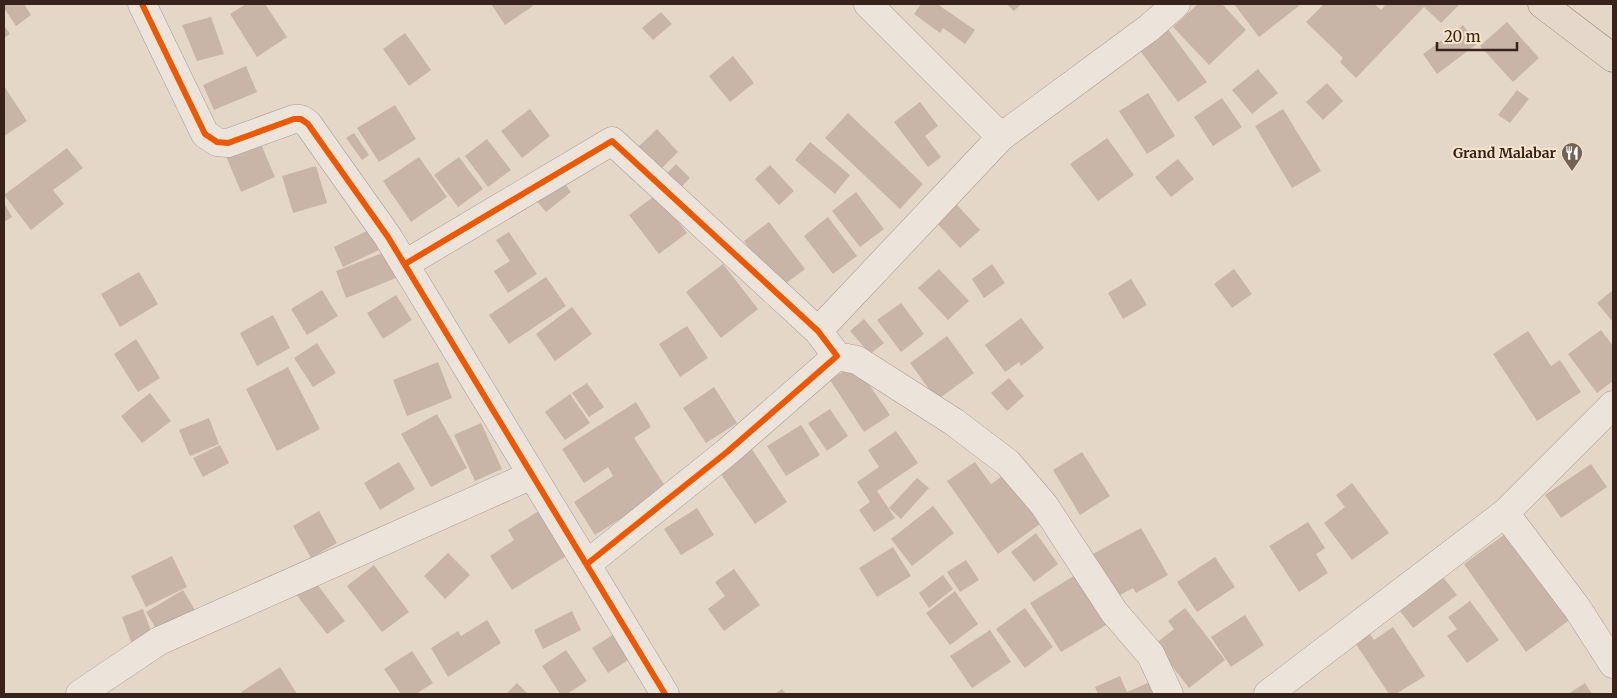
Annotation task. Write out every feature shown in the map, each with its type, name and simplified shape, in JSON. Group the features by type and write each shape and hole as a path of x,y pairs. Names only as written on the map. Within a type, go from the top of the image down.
{"main road":[{"path":"1542,4 1613,58"}],"street":[{"path":"142,4 205,134 216,142 228,143 294,119 301,119 308,124 405,264 664,694"},
{"path":"868,4 1001,137"},
{"path":"818,331 1001,137 1149,28 1176,4"},
{"path":"405,264 612,141 818,331 837,356 857,360 954,422 1008,463 1044,505 1114,612 1150,655 1170,694"},
{"path":"587,564 728,452 837,356"},
{"path":"1268,694 1505,513 1613,405"},
{"path":"80,694 158,641 532,474"},
{"path":"1505,513 1577,608 1613,664"}],"building":[{"path":"4,4 24,4 31,15 16,26 4,8"},
{"path":"246,4 265,4 287,37 257,57 230,14"},
{"path":"491,4 531,4 533,6 505,25"},
{"path":"921,4 937,4 975,30 965,44 943,28 940,33 914,14"},
{"path":"1007,4 1021,4 1014,11"},
{"path":"1198,4 1222,4 1246,30 1209,65 1173,27"},
{"path":"1234,4 1297,4 1299,6 1259,37"},
{"path":"1324,4 1374,4 1381,10 1386,4 1459,5 1441,23 1424,7 1356,78 1340,62 1343,58 1306,22"},
{"path":"661,12 672,24 653,40 642,28"},
{"path":"211,17 224,54 197,61 182,25"},
{"path":"1507,22 1539,58 1513,82 1480,46"},
{"path":"1164,24 1207,82 1178,102 1136,45"},
{"path":"4,25 10,34 4,38"},
{"path":"1463,25 1477,44 1437,74 1423,54"},
{"path":"405,33 431,70 409,86 383,49"},
{"path":"733,56 754,83 730,102 709,76"},
{"path":"246,66 257,92 214,110 203,85"},
{"path":"1258,69 1278,93 1252,114 1232,90"},
{"path":"1327,83 1343,101 1323,120 1306,102"},
{"path":"4,86 27,121 4,136"},
{"path":"1517,90 1529,99 1510,123 1498,115"},
{"path":"1148,93 1175,136 1147,154 1119,111"},
{"path":"1222,98 1242,127 1213,146 1194,117"},
{"path":"920,102 938,126 925,136 941,157 928,167 894,122"},
{"path":"395,105 416,139 379,162 357,128"},
{"path":"530,109 550,136 522,158 501,131"},
{"path":"1283,109 1321,171 1292,188 1255,126"},
{"path":"848,113 923,184 900,209 825,138"},
{"path":"657,129 678,152 658,172 636,149"},
{"path":"354,133 369,155 362,160 346,138"},
{"path":"1107,138 1134,175 1098,201 1070,164"},
{"path":"487,139 511,170 488,187 465,156"},
{"path":"260,142 275,177 241,192 226,156"},
{"path":"810,142 850,175 835,194 795,160"},
{"path":"67,148 83,168 53,190 64,204 31,230 4,195"},
{"path":"419,157 447,197 411,222 383,181"},
{"path":"459,157 483,189 458,207 434,175"},
{"path":"1178,159 1194,179 1171,197 1155,177"},
{"path":"676,164 690,178 676,192 662,178"},
{"path":"770,165 794,191 779,205 755,179"},
{"path":"316,166 327,203 293,213 282,176"},
{"path":"562,180 571,192 546,212 536,200"},
{"path":"856,192 884,229 860,247 832,211"},
{"path":"657,194 687,233 659,254 629,215"},
{"path":"949,196 980,230 960,248 933,219"},
{"path":"4,203 12,217 4,222"},
{"path":"828,217 857,256 833,274 804,236"},
{"path":"769,222 805,269 780,288 744,241"},
{"path":"371,229 381,249 343,267 334,247"},
{"path":"509,232 537,274 508,293 494,271 510,261 496,240"},
{"path":"385,252 396,278 346,298 336,271"},
{"path":"723,264 758,309 721,338 686,292"},
{"path":"992,264 1005,283 984,298 972,279"},
{"path":"939,269 969,301 948,320 918,288"},
{"path":"1234,269 1252,294 1232,308 1214,284"},
{"path":"139,272 158,304 120,327 101,294"},
{"path":"546,277 566,306 509,344 489,315"},
{"path":"1131,279 1147,305 1123,319 1108,293"},
{"path":"322,290 338,316 307,335 291,309"},
{"path":"1613,290 1613,322 1597,303"},
{"path":"396,295 412,320 383,339 367,313"},
{"path":"901,303 924,334 901,352 877,320"},
{"path":"572,307 592,334 555,361 536,334"},
{"path":"273,315 290,348 257,366 240,333"},
{"path":"1021,318 1044,348 1021,366 1019,362 1005,372 985,345"},
{"path":"864,319 884,343 870,354 850,331"},
{"path":"687,326 708,358 680,377 659,344"},
{"path":"1601,330 1613,346 1613,381 1597,393 1568,354"},
{"path":"1528,331 1551,366 1560,360 1581,392 1537,421 1493,354"},
{"path":"947,336 974,373 937,400 910,363"},
{"path":"136,339 160,378 138,392 114,354"},
{"path":"317,343 336,373 313,387 294,358"},
{"path":"438,362 452,398 407,416 393,380"},
{"path":"855,364 890,415 864,432 830,380"},
{"path":"288,367 320,429 277,451 246,389"},
{"path":"1009,378 1024,396 1007,411 991,393"},
{"path":"587,383 604,407 589,417 572,393"},
{"path":"714,387 737,423 706,443 683,408"},
{"path":"150,393 171,421 142,443 121,416"},
{"path":"570,394 590,423 565,440 545,412"},
{"path":"636,402 651,427 634,438 667,489 595,535 574,502 613,476 608,467 584,483 562,449"},
{"path":"830,409 848,436 827,451 808,423"},
{"path":"437,414 467,468 431,487 401,434"},
{"path":"209,418 219,444 190,456 179,430"},
{"path":"481,423 502,469 475,481 454,435"},
{"path":"801,425 820,455 786,476 767,446"},
{"path":"896,431 918,463 877,491 895,518 874,532 859,510 870,502 857,482 879,467 868,450"},
{"path":"220,445 229,463 203,477 193,458"},
{"path":"751,448 787,502 755,524 718,470"},
{"path":"1082,452 1110,496 1080,515 1053,470"},
{"path":"399,462 415,489 380,510 364,483"},
{"path":"975,462 991,484 1004,475 1040,524 998,554 947,481"},
{"path":"1591,464 1607,487 1561,518 1545,495"},
{"path":"917,478 929,488 901,519 889,508"},
{"path":"1352,483 1389,533 1352,560 1324,523 1345,507 1336,495"},
{"path":"933,506 954,533 912,566 891,539"},
{"path":"697,508 714,535 681,555 664,529"},
{"path":"542,509 571,553 512,590 490,556 514,540 508,530"},
{"path":"319,511 337,543 311,558 293,526"},
{"path":"1308,522 1325,548 1316,554 1328,573 1299,592 1269,546"},
{"path":"1141,528 1168,575 1136,593 1133,588 1113,599 1089,556"},
{"path":"1512,529 1575,616 1526,652 1464,564"},
{"path":"1036,533 1058,564 1034,582 1011,552"},
{"path":"893,547 911,576 877,597 859,568"},
{"path":"448,553 470,575 445,599 424,576"},
{"path":"172,556 187,587 146,607 131,576"},
{"path":"1215,557 1235,587 1197,612 1177,582"},
{"path":"966,560 979,580 960,592 947,572"},
{"path":"374,565 409,612 382,632 347,586"},
{"path":"734,569 760,605 724,631 708,609 725,596 715,582"},
{"path":"1440,573 1457,595 1413,628 1396,606"},
{"path":"1077,574 1108,624 1061,652 1030,603"},
{"path":"943,575 953,589 929,608 919,593"},
{"path":"313,579 345,621 327,634 295,593"},
{"path":"183,590 195,610 158,632 146,612"},
{"path":"955,591 978,624 950,645 926,613"},
{"path":"1470,601 1499,640 1467,663 1447,636 1457,629 1448,617"},
{"path":"1025,608 1053,647 1025,668 996,629"},
{"path":"1185,608 1225,660 1189,688 1155,644 1174,629 1168,621"},
{"path":"143,609 155,642 134,650 122,617"},
{"path":"572,611 581,630 543,649 534,630"},
{"path":"1245,615 1264,645 1231,667 1211,637"},
{"path":"487,620 501,643 448,677 431,648 458,631 461,636"},
{"path":"1393,627 1425,676 1396,694 1389,694 1352,638 1366,628 1374,640"},
{"path":"990,630 1011,662 972,688 950,656"},
{"path":"614,634 630,659 608,673 592,648"},
{"path":"566,650 587,681 567,694 560,694 542,666"},
{"path":"412,651 433,683 416,694 401,694 384,669"},
{"path":"280,667 297,694 243,694 241,692"},
{"path":"1120,676 1127,692 1157,679 1163,694 1098,694 1095,687"},
{"path":"517,683 528,694 506,694"},
{"path":"1585,683 1592,694 1568,694"},
{"path":"782,689 786,694 775,694"}],"cycle path":[{"path":"142,4 205,134 217,142 228,143 294,119 301,119 308,124 388,237 665,694"},
{"path":"405,264 612,141 818,331 837,356 727,452 587,564"}],"place":[{"name":"Grand Malabar","path":"1572,172"}]}
